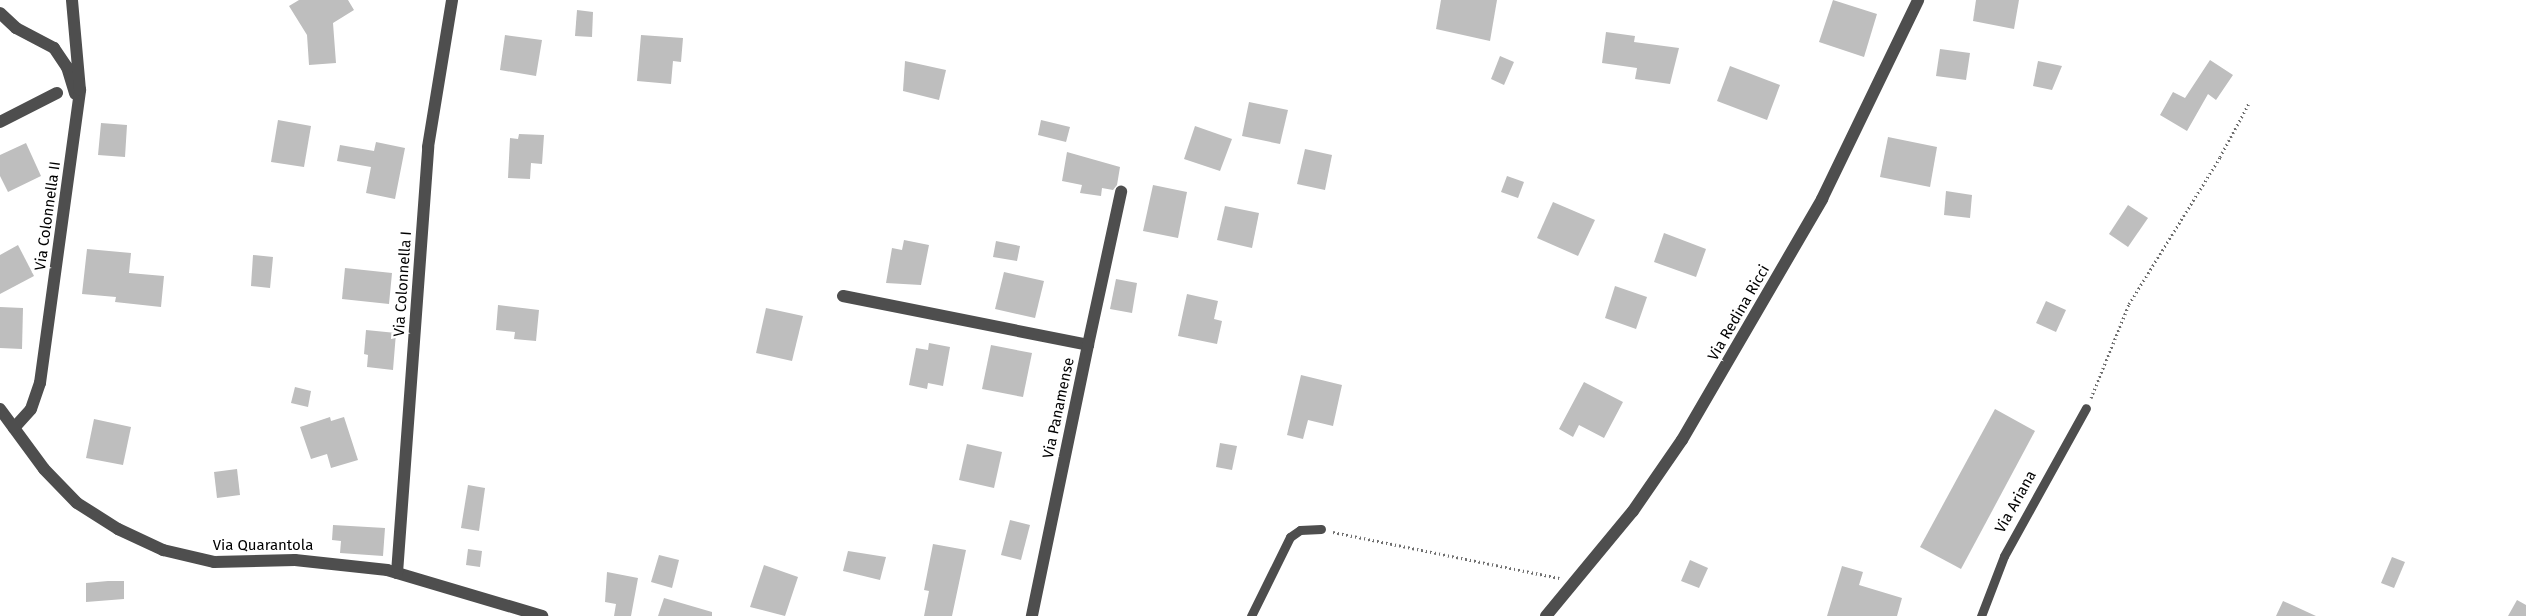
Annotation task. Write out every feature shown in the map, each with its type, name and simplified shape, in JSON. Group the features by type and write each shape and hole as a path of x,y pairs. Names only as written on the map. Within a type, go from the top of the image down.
{"street":[{"name":"Via Colonnella II","path":"14,428 31,409 40,383 78,104 80,73 72,0"},
{"name":"Via Colonnella I","path":"397,573 428,147 452,0"},
{"name":"Via Redina Ricci","path":"1546,616 1633,511 1687,432 1826,190 1918,0"},
{"path":"0,13 10,24 46,41 57,52 70,74 78,104"},
{"path":"0,122 57,93"},
{"path":"1088,345 1121,192"},
{"name":"Via Panamense","path":"843,296 1088,345 1032,616"},
{"name":"Via Quarantola","path":"0,409 52,478 77,503 107,523 157,547 214,562 307,560 397,573 542,616"}],"lane":[{"name":"Via Ariana","path":"1981,616 2004,556 2086,408"},
{"path":"1251,616 1290,537 1300,530 1321,529"}],"path":[{"path":"2086,408 2129,304 2206,181 2249,103"},
{"path":"1321,529 1575,581"}],"building":[{"path":"299,0 348,0 354,10 333,23 336,63 309,65 307,35 289,6"},
{"path":"1441,0 1497,0 1490,41 1436,29"},
{"path":"1833,0 1877,14 1864,57 1819,42"},
{"path":"1976,0 2019,0 2014,29 1973,21"},
{"path":"577,10 593,12 592,37 575,36"},
{"path":"1606,32 1635,36 1634,42 1679,48 1670,84 1635,79 1637,68 1602,63"},
{"path":"505,35 542,40 536,76 500,70"},
{"path":"641,35 683,38 681,62 673,61 671,84 637,81"},
{"path":"1940,49 1970,53 1966,80 1936,76"},
{"path":"1500,56 1514,62 1504,85 1491,79"},
{"path":"2210,60 2233,75 2216,100 2208,94 2187,131 2160,115 2173,92 2185,98"},
{"path":"905,61 946,70 939,100 903,91"},
{"path":"2038,61 2062,66 2052,90 2033,86"},
{"path":"1730,66 1780,85 1767,120 1717,101"},
{"path":"1249,102 1288,110 1280,144 1242,136"},
{"path":"278,120 311,126 304,167 271,162"},
{"path":"1041,120 1070,127 1066,142 1038,135"},
{"path":"101,123 127,125 125,157 98,155"},
{"path":"1195,126 1232,139 1220,171 1184,159"},
{"path":"519,134 544,135 542,164 531,163 530,179 508,178 510,138 518,139"},
{"path":"1888,137 1937,147 1930,187 1880,177"},
{"path":"376,142 405,148 395,199 366,193 371,167 337,161 340,145 374,151"},
{"path":"26,143 41,176 8,192 0,176 0,155"},
{"path":"1305,149 1332,155 1325,190 1297,184"},
{"path":"1067,152 1120,167 1117,185 1113,190 1102,188 1101,196 1080,193 1082,185 1062,181"},
{"path":"1507,176 1524,182 1518,198 1501,192"},
{"path":"1153,185 1187,192 1178,238 1143,231"},
{"path":"1946,191 1972,195 1970,218 1944,215"},
{"path":"1553,202 1595,220 1578,256 1537,238"},
{"path":"2128,205 2148,218 2128,247 2109,234"},
{"path":"1225,206 1259,213 1252,248 1217,240"},
{"path":"1664,233 1706,249 1696,277 1654,262"},
{"path":"904,240 929,245 921,285 886,283 892,248 902,250"},
{"path":"996,241 1020,246 1017,261 993,257"},
{"path":"18,245 34,276 0,294 0,255"},
{"path":"87,249 131,253 129,273 164,276 161,307 115,302 116,297 82,294"},
{"path":"253,255 273,257 270,288 251,286"},
{"path":"345,268 392,273 389,304 342,299"},
{"path":"1004,272 1044,281 1035,318 995,309"},
{"path":"1116,279 1137,283 1132,313 1110,309"},
{"path":"1615,286 1647,297 1636,329 1605,318"},
{"path":"1187,294 1218,301 1214,319 1222,321 1217,344 1178,336"},
{"path":"2046,301 2066,310 2056,332 2036,323"},
{"path":"498,305 539,310 536,341 514,339 515,332 496,330"},
{"path":"0,307 23,308 22,349 0,348"},
{"path":"766,308 803,316 792,361 756,353"},
{"path":"366,330 396,333 393,370 367,367 368,355 364,354"},
{"path":"929,343 950,347 943,386 928,383 927,389 909,385 916,348 928,350"},
{"path":"991,345 1032,353 1023,397 982,389"},
{"path":"1301,375 1342,385 1333,426 1308,420 1303,439 1287,435"},
{"path":"1584,382 1623,402 1604,438 1579,425 1573,437 1559,429"},
{"path":"295,387 311,391 308,407 291,403"},
{"path":"1995,409 2035,431 1961,569 1920,547"},
{"path":"330,417 331,421 344,417 358,460 331,468 327,454 311,459 300,427"},
{"path":"94,419 131,427 123,465 86,458"},
{"path":"1220,443 1237,446 1232,470 1216,467"},
{"path":"967,444 1002,452 994,488 959,480"},
{"path":"237,469 240,495 217,498 214,472"},
{"path":"468,485 485,488 479,531 461,528"},
{"path":"1010,520 1030,525 1021,560 1001,555"},
{"path":"333,525 385,528 383,556 340,553 341,541 332,540"},
{"path":"933,544 966,550 952,616 924,616 929,591 924,590"},
{"path":"468,549 482,551 480,567 466,565"},
{"path":"848,551 886,557 880,580 843,571"},
{"path":"659,555 679,560 672,588 651,582"},
{"path":"2392,557 2405,562 2394,588 2381,583"},
{"path":"1690,560 1708,568 1699,588 1681,581"},
{"path":"764,565 798,577 785,616 750,607"},
{"path":"1842,566 1863,572 1859,585 1902,598 1897,616 1827,616"},
{"path":"607,572 638,578 631,616 614,616 616,604 605,602"},
{"path":"124,581 124,599 86,602 86,583"},
{"path":"664,598 712,612 712,616 658,616"},
{"path":"2517,600 2526,605 2526,616 2508,616"},
{"path":"2283,601 2316,616 2276,616"}]}
